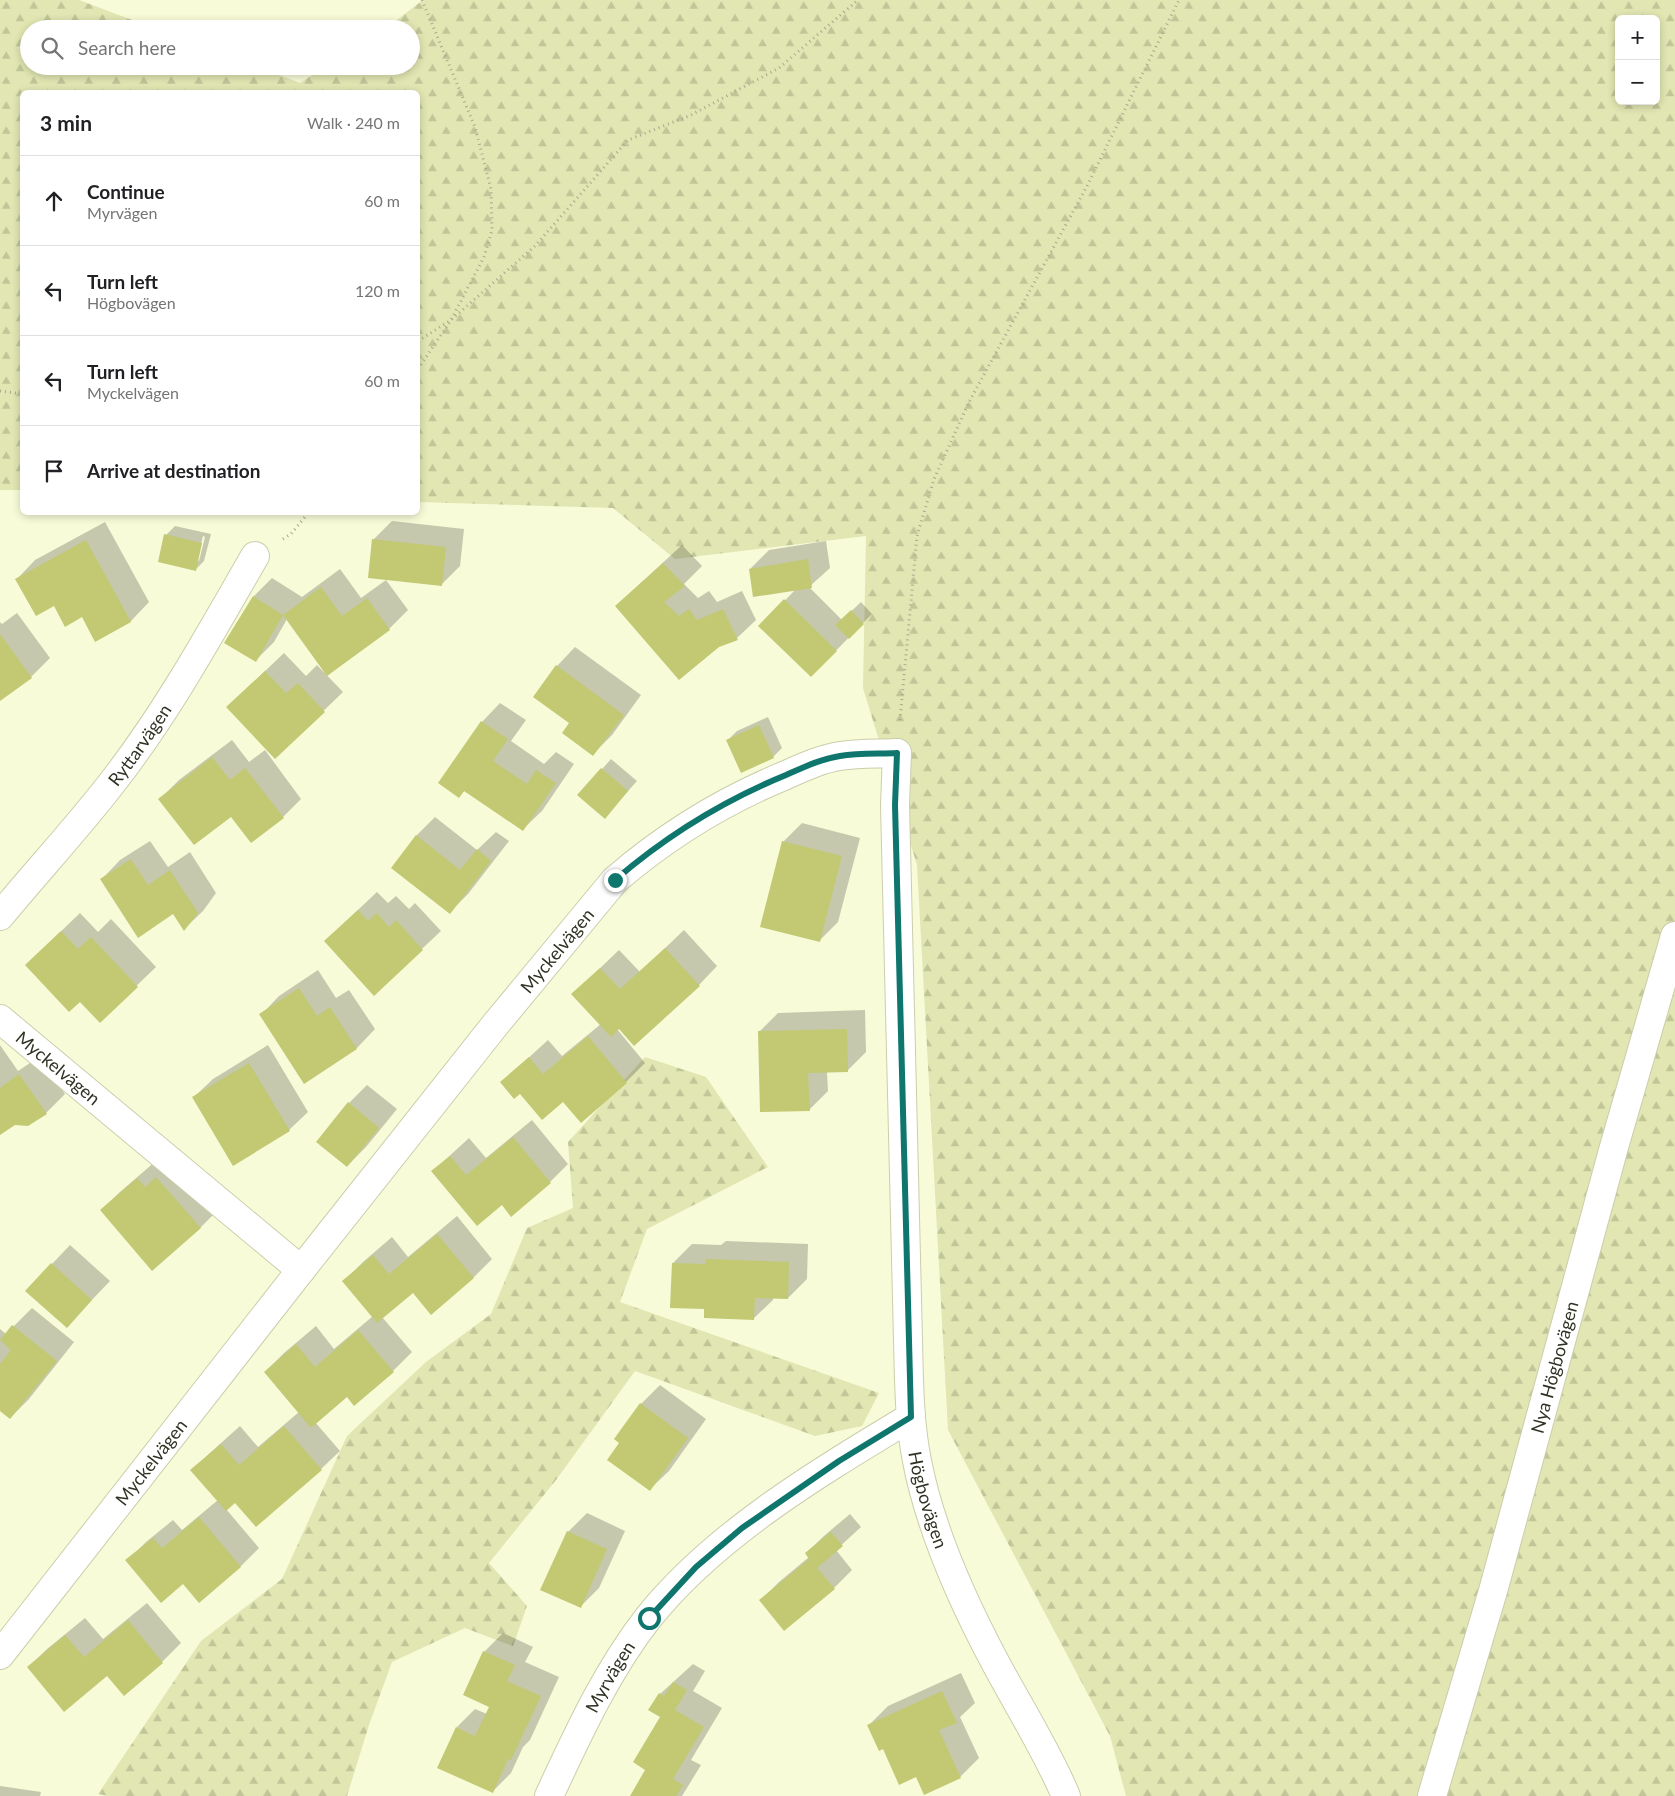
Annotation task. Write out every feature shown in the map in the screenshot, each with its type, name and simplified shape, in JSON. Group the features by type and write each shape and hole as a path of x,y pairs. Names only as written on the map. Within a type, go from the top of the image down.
{"street":[{"name":"Ryttarvägen","path":"0,916 115,779 148,734 198,654 255,556"},
{"name":"Myckelvägen","path":"0,1655 301,1270 594,903 615,880 671,836 718,808 771,781 814,763 840,756 897,753"},
{"name":"Högbovägen","path":"897,753 895,805 911,1417 917,1460 936,1527 963,1596 995,1662 1018,1701 1066,1796"},
{"name":"Nya Högbovägen","path":"1432,1796 1493,1590 1614,1147 1675,936"},
{"name":"Myckelvägen","path":"0,1019 301,1270"},
{"name":"Myrvägen","path":"549,1796 584,1720 611,1672 649,1618 696,1567 750,1522 839,1461 911,1417"}],"path":[{"path":"420,367 451,320 484,257 492,230 491,188 475,127 422,0"},
{"path":"420,340 451,320 535,246 628,140 691,115 779,68 858,0"},
{"path":"897,753 917,536 934,479 969,402 1087,186 1179,0"},
{"path":"0,391 20,394"}],"green space":[{"path":"0,0 79,0 132,20 20,20 20,75 279,75 300,83 312,75 420,75 420,20 397,20 423,0 1675,0 1675,1796 1126,1796 1110,1736 948,1430 917,865 863,688 866,536 675,559 613,508 420,502 420,90 20,90 20,490 0,490"},
{"path":"645,1057 706,1077 768,1167 647,1229 620,1302 879,1393 862,1426 815,1436 635,1371 556,1480 489,1563 527,1606 513,1646 465,1628 392,1662 369,1725 347,1796 109,1796 98,1794 201,1641 282,1579 347,1436 426,1362 491,1314 527,1228 573,1208 568,1142"}],"building":[{"path":"164,534 202,543 196,571 158,562"},
{"path":"372,539 446,547 442,586 368,578"},
{"path":"86,540 131,622 95,642 82,617 65,627 54,606 36,616 15,579"},
{"path":"808,559 812,588 753,597 749,569"},
{"path":"663,563 685,586 664,602 679,616 689,609 697,620 723,609 738,640 719,647 679,680 615,606"},
{"path":"321,587 342,616 367,598 390,630 327,676 283,615"},
{"path":"253,596 283,615 256,662 224,643"},
{"path":"784,599 837,651 811,677 758,626"},
{"path":"851,610 864,624 849,639 835,625"},
{"path":"0,634 32,678 0,701"},
{"path":"556,665 624,715 593,756 562,733 569,723 533,697"},
{"path":"265,671 286,693 298,683 325,712 275,759 226,707"},
{"path":"481,721 508,739 493,761 527,784 536,770 556,783 523,831 464,791 459,798 438,783"},
{"path":"759,725 774,758 741,773 726,740"},
{"path":"212,757 230,780 245,768 284,818 251,843 231,817 194,845 158,799"},
{"path":"601,768 628,791 605,819 577,795"},
{"path":"416,835 460,870 477,849 491,861 450,914 391,868"},
{"path":"782,841 842,856 820,942 760,927"},
{"path":"131,859 148,885 170,870 198,913 184,931 173,914 138,938 100,879"},
{"path":"358,910 368,921 377,913 389,927 396,920 423,950 374,996 324,941"},
{"path":"61,931 78,949 91,937 138,987 100,1023 80,1002 69,1012 25,965"},
{"path":"665,948 700,986 634,1046 619,1029 611,1037 571,994 600,968 620,989"},
{"path":"299,988 317,1016 330,1007 357,1049 304,1084 259,1014"},
{"path":"847,1029 848,1072 808,1073 810,1111 760,1112 758,1031"},
{"path":"588,1036 627,1083 581,1123 563,1102 542,1120 520,1094 514,1099 500,1082 529,1057 543,1074"},
{"path":"249,1063 290,1131 233,1166 192,1097"},
{"path":"19,1074 47,1114 28,1126 15,1125 0,1135 0,1088"},
{"path":"348,1102 379,1128 347,1167 316,1142"},
{"path":"513,1137 551,1183 511,1217 502,1205 477,1226 431,1171 450,1156 466,1175"},
{"path":"156,1177 201,1228 152,1271 100,1210 137,1178 145,1187"},
{"path":"437,1234 474,1278 431,1315 413,1293 377,1323 342,1281 373,1255 389,1274"},
{"path":"706,1259 789,1262 788,1299 755,1298 754,1320 704,1318 704,1309 670,1308 672,1263 705,1264"},
{"path":"51,1263 92,1300 67,1328 25,1291"},
{"path":"12,1325 57,1361 10,1419 0,1411 0,1364 11,1350 0,1340"},
{"path":"358,1330 394,1372 354,1406 347,1397 311,1428 264,1372 296,1344 315,1367"},
{"path":"640,1403 688,1438 650,1491 607,1460 619,1443 614,1439"},
{"path":"284,1426 322,1470 256,1527 235,1503 226,1511 190,1470 221,1444 239,1465"},
{"path":"199,1517 241,1567 199,1603 183,1584 161,1603 125,1560 153,1538 162,1548"},
{"path":"567,1531 607,1549 581,1608 540,1590"},
{"path":"831,1532 843,1546 817,1568 835,1589 784,1631 759,1600 809,1559 805,1553"},
{"path":"128,1620 163,1663 124,1696 107,1676 64,1712 27,1667 65,1635 84,1657"},
{"path":"483,1651 515,1665 507,1681 541,1696 511,1760 508,1759 493,1793 437,1768 456,1727 475,1736 489,1707 463,1695"},
{"path":"673,1682 687,1690 675,1710 704,1727 673,1779 683,1785 676,1796 630,1796 645,1770 633,1762 660,1717 648,1710 659,1693 664,1696"},
{"path":"942,1691 957,1723 939,1730 961,1778 924,1795 916,1777 899,1785 883,1749 879,1751 867,1725"}],"route":[{"path":"615,880 671,836 718,808 771,781 814,763 840,756 897,753 895,805 911,1417 839,1461 742,1528 696,1567 649,1618"}]}
